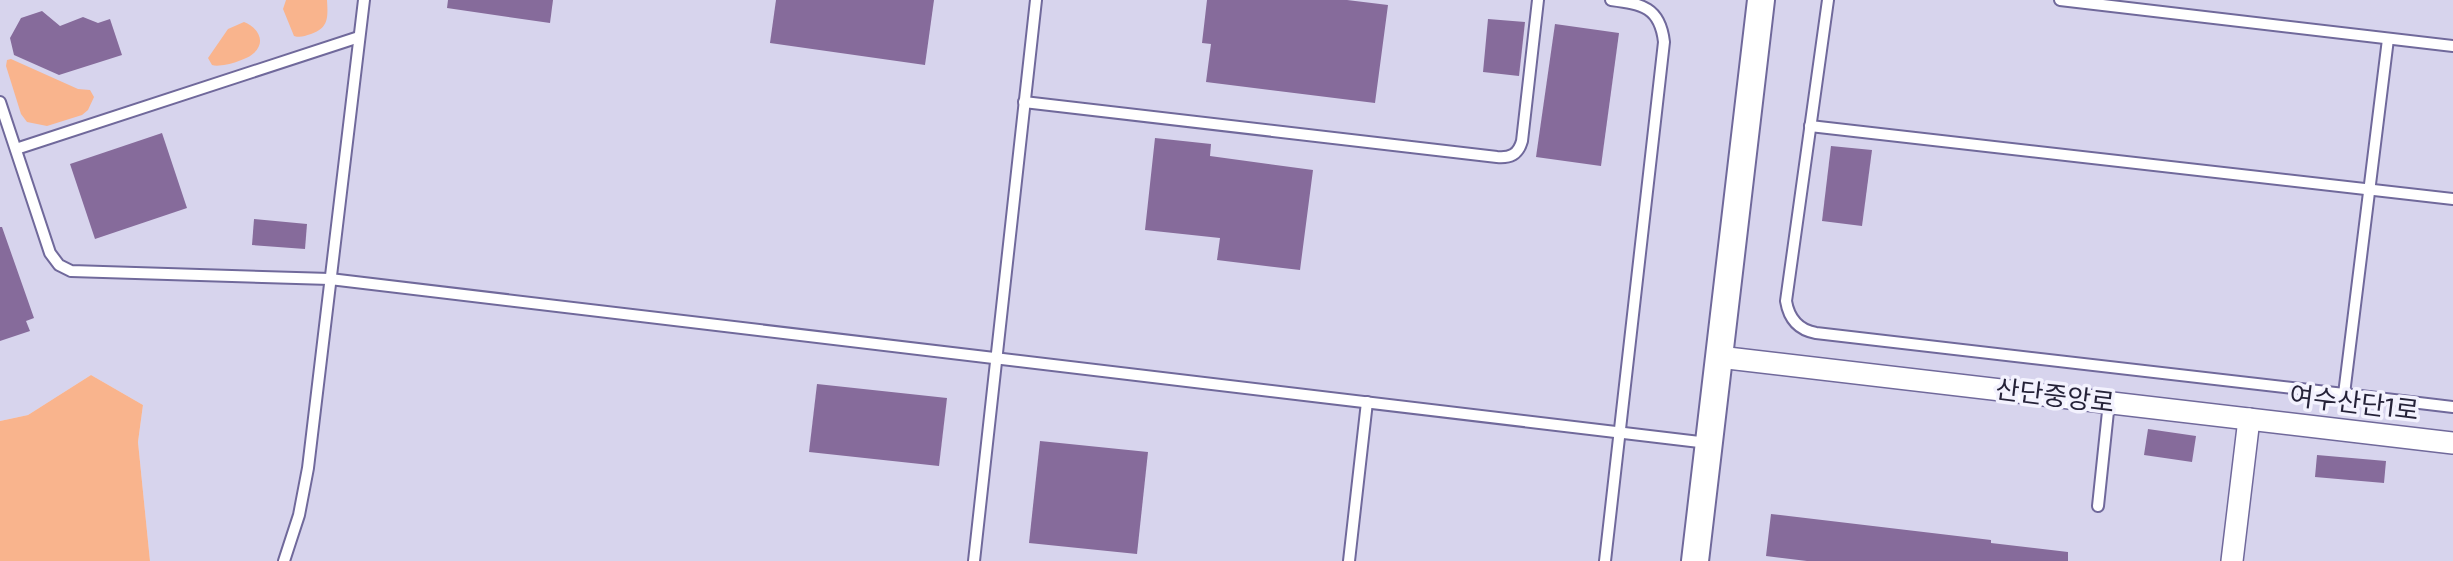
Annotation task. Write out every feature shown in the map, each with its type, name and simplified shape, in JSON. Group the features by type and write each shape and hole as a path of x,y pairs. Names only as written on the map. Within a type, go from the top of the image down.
{"street":[{"path":"1695,561 1761,0"},
{"name":"산단중앙로","path":"1719,357 2249,419"},
{"path":"2232,561 2249,419"},
{"name":"여수산단1로","path":"2249,419 2453,443"}],"lane":[{"path":"284,561 306,481 364,0"},
{"path":"974,561 1035,0"},
{"path":"1024,102 1510,157 1516,153 1522,141 1538,0"},
{"path":"1605,561 1664,42 1658,20 1648,9 1638,4 1611,0"},
{"path":"1828,0 1786,302 1792,318 1803,330 2453,407"},
{"path":"2060,0 2453,46"},
{"path":"16,149 359,37"},
{"path":"2344,394 2388,38"},
{"path":"0,102 50,253 64,269 78,272 330,279 1709,443"},
{"path":"1810,126 2453,199"},
{"path":"1349,561 1367,402"},
{"path":"2098,506 2109,402"}],"shaded area":[{"path":"0,0 2453,0 2453,561 150,561 138,442 143,405 91,375 28,415 0,421"},
{"path":"286,0 327,0 324,25 317,32 301,37 294,36 283,9"},
{"path":"244,22 253,27 259,35 258,48 251,56 240,61 212,65 208,58 228,29"},
{"path":"11,59 78,89 90,90 94,97 88,110 82,115 47,126 27,122 21,114 6,66 7,60"},
{"path":"91,375 143,405 138,442 150,561 0,561 0,421 28,415"}],"building":[{"path":"448,0 553,0 550,23 447,8"},
{"path":"776,0 934,0 925,65 770,43"},
{"path":"1207,0 1347,0 1388,5 1375,103 1206,82 1211,44 1202,43"},
{"path":"42,11 60,26 83,17 98,23 110,19 122,55 59,75 14,55 10,38 21,18"},
{"path":"1488,19 1525,22 1519,76 1483,72"},
{"path":"1555,24 1619,33 1601,166 1536,157"},
{"path":"162,133 187,208 95,239 70,164"},
{"path":"1155,138 1211,144 1210,156 1313,170 1300,270 1217,260 1220,238 1145,230"},
{"path":"1831,146 1872,150 1862,226 1822,221"},
{"path":"254,219 307,224 305,249 252,245"},
{"path":"0,227 34,318 26,321 30,331 0,341"},
{"path":"817,384 947,398 939,466 809,452"},
{"path":"2148,429 2196,436 2192,462 2144,455"},
{"path":"1040,441 1148,452 1137,554 1029,543"},
{"path":"2317,455 2386,461 2384,483 2315,477"},
{"path":"1771,514 1991,540 1991,543 2068,552 2068,561 1807,561 1766,556"}]}
